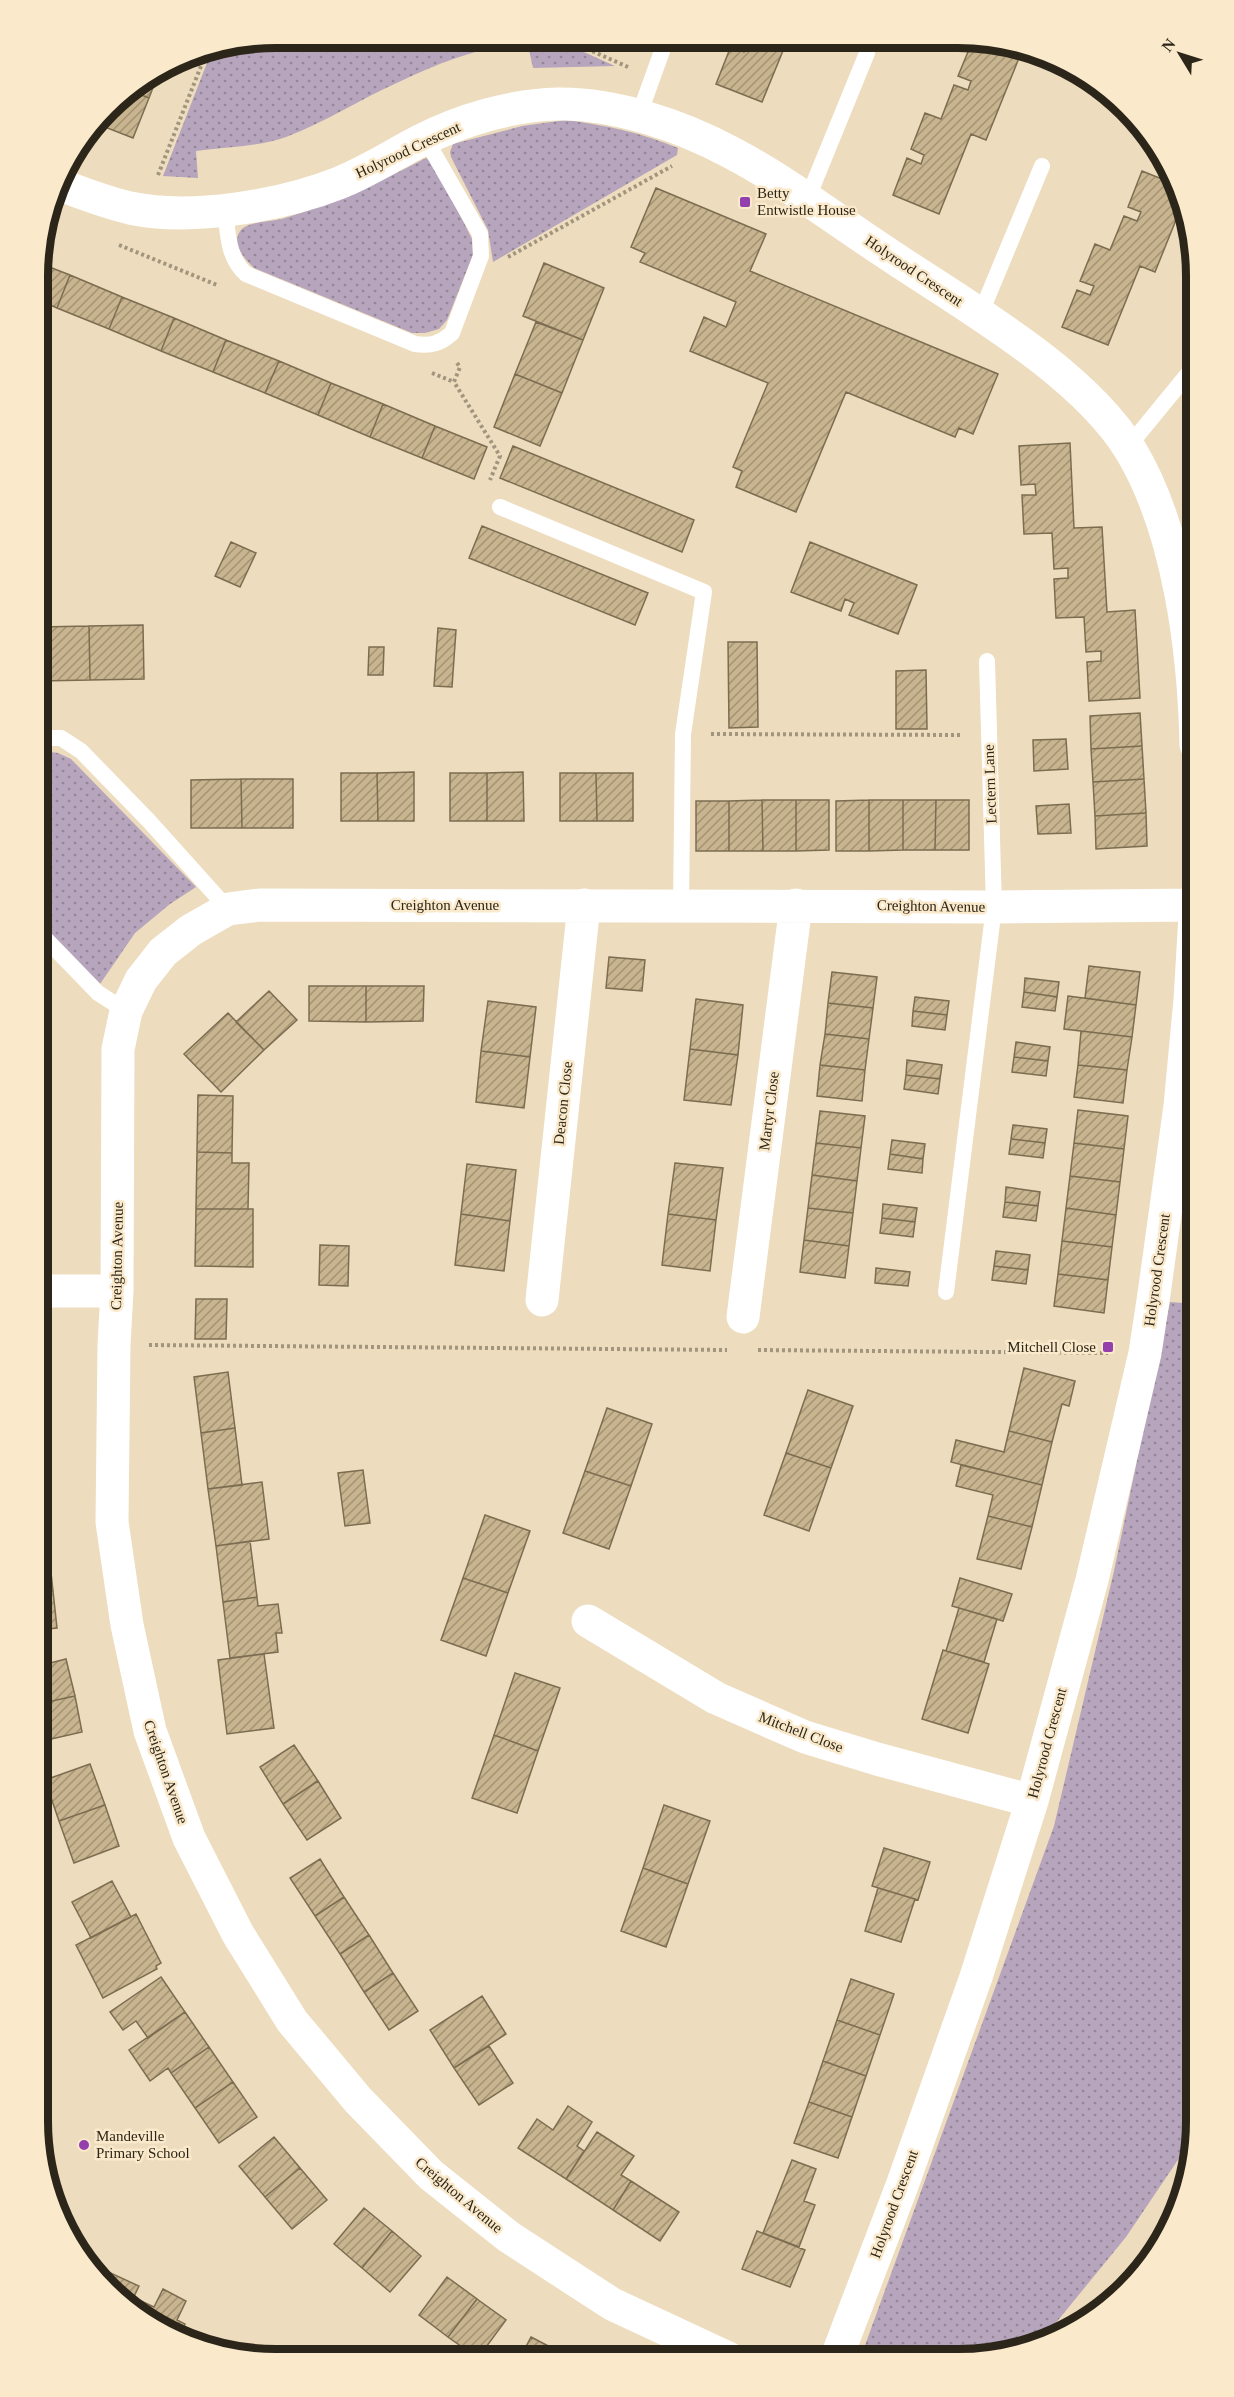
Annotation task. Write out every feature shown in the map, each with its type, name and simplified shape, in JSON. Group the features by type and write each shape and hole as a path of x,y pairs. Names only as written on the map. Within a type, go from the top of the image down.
{"street":[{"name":"Holyrood Crescent","path":"66,187 133,208 182,213 263,205 341,182 425,138 469,121 511,110 555,104 589,105 639,115 732,153 807,200 980,315 1055,369 1096,407 1128,447 1149,483 1168,541 1181,598 1186,639"},
{"name":"Creighton Avenue","path":"709,2349 612,2304 509,2237 431,2175 358,2100 292,2021 238,1934 189,1838 150,1731 127,1624 112,1522 114,1345 117,1291 118,1049 126,1011 141,980 163,952 191,930 228,909 260,905 994,907 1186,904"},
{"name":"Deacon Close","path":"542,1300 584,905"},
{"name":"Martyr Close","path":"743,1317 796,905"},
{"name":"Holyrood Crescent","path":"840,2349 903,2183 976,1977 1032,1801 1092,1580 1145,1353 1186,1118"},
{"path":"48,1291 117,1291"},
{"name":"Mitchell Close","path":"588,1621 716,1698 805,1737 1032,1801"}],"lane":[{"path":"639,115 663,48"},
{"path":"807,200 867,53"},
{"path":"225,209 231,252 236,266 246,274 415,345 442,342 452,333 481,256 480,234 425,138"},
{"path":"980,315 1042,166"},
{"path":"1128,447 1186,376"},
{"path":"500,507 704,592 683,734 681,906"},
{"name":"Lectern Lane","path":"946,1292 994,907 987,661"},
{"path":"48,738 61,738 81,751 228,909"},
{"path":"48,941 98,993 126,1011"}],"path":[{"path":"145,209 204,60"},
{"path":"506,259 678,163 691,136"},
{"path":"442,342 460,367"},
{"path":"464,358 454,382 500,456 483,499 500,507"},
{"path":"683,734 988,735"},
{"path":"114,1345 737,1350"},
{"path":"749,1350 1145,1353"}],"shaded area":[{"path":"261,48 490,48 462,56 416,74 286,137 253,145 196,151 198,178 163,176 209,58 231,52"},
{"path":"529,48 575,48 615,66 533,68"},
{"path":"566,120 609,127 651,138 678,148 677,155 493,262 488,230 451,157 453,144 522,126"},
{"path":"426,158 435,165 472,239 473,255 447,320 439,329 425,333 412,333 254,268 239,248 237,238 242,229 247,226 282,219 319,207"},
{"path":"48,752 71,759 196,887 170,904 135,933 100,984 48,931"},
{"path":"1170,1302 1186,1303 1186,2136 1184,2151 1126,2237 1050,2330 1003,2345 973,2349 864,2349 1054,1826 1114,1571"}],"building":[{"path":"730,48 744,52 746,48 784,48 762,102 716,84"},
{"path":"970,48 1003,52 1019,58 986,140 971,134 939,214 893,195 907,158 921,164 924,155 911,149 925,113 941,119 954,85 968,90 971,81 958,76"},
{"path":"155,82 149,98 139,94"},
{"path":"139,94 149,98 133,138 104,127"},
{"path":"1142,171 1165,180 1178,216 1155,272 1140,266 1108,345 1062,327 1077,290 1090,295 1094,286 1080,281 1095,244 1110,250 1124,216 1137,221 1141,212 1128,207"},
{"path":"656,188 766,234 750,271 998,374 973,434 959,428 955,437 846,392 796,512 736,487 742,471 733,467 768,383 690,351 704,317 726,327 736,302 640,262 645,253 631,247"},
{"path":"544,263 604,288 583,340 523,316"},
{"path":"48,266 70,275 57,308 48,304"},
{"path":"70,275 122,297 109,329 57,308"},
{"path":"122,297 174,318 161,351 109,329"},
{"path":"174,318 226,340 213,372 161,351"},
{"path":"536,322 583,340 562,393 515,374"},
{"path":"226,340 279,361 265,393 213,372"},
{"path":"279,361 331,383 318,415 265,393"},
{"path":"515,374 562,393 540,446 494,427"},
{"path":"331,383 383,404 370,437 318,415"},
{"path":"383,404 435,426 422,458 370,437"},
{"path":"435,426 487,447 474,479 422,458"},
{"path":"1070,443 1074,528 1102,527 1107,612 1135,610 1140,698 1089,701 1087,662 1101,661 1101,651 1086,652 1084,617 1056,618 1054,579 1068,578 1068,568 1054,569 1052,533 1024,534 1022,495 1036,495 1035,484 1021,485 1019,446"},
{"path":"513,446 694,520 682,552 500,478"},
{"path":"482,526 648,593 635,625 469,558"},
{"path":"231,542 256,553 240,587 215,576"},
{"path":"810,542 917,585 898,634 849,615 854,603 845,599 841,611 791,592"},
{"path":"143,625 144,679 90,680 89,626"},
{"path":"89,626 90,680 48,681 48,627"},
{"path":"438,628 456,630 452,687 434,686"},
{"path":"728,642 757,642 758,727 729,728"},
{"path":"369,647 384,647 383,675 368,675"},
{"path":"926,670 927,729 896,729 896,671"},
{"path":"1140,713 1142,746 1091,749 1090,716"},
{"path":"1066,739 1068,769 1034,771 1033,740"},
{"path":"1142,746 1144,779 1093,782 1091,749"},
{"path":"414,772 414,821 378,821 377,773"},
{"path":"523,772 524,821 487,821 487,773"},
{"path":"341,773 377,773 378,821 341,821"},
{"path":"450,773 487,773 487,821 450,821"},
{"path":"560,773 596,773 597,821 560,821"},
{"path":"596,773 633,773 633,821 597,821"},
{"path":"241,779 293,779 293,828 242,828"},
{"path":"241,779 242,828 191,828 191,780"},
{"path":"1144,779 1146,813 1095,816 1093,782"},
{"path":"762,800 763,851 729,851 729,801"},
{"path":"762,800 796,800 796,851 763,851"},
{"path":"796,800 829,800 829,850 796,851"},
{"path":"869,800 869,851 836,851 836,801"},
{"path":"869,800 903,800 903,850 869,851"},
{"path":"903,800 936,800 935,850 903,850"},
{"path":"936,800 969,800 969,850 935,850"},
{"path":"696,801 729,801 729,851 696,851"},
{"path":"1069,804 1071,833 1038,834 1036,806"},
{"path":"1146,813 1147,846 1096,849 1095,816"},
{"path":"609,957 645,960 642,991 606,988"},
{"path":"1089,966 1140,972 1136,1005 1085,998"},
{"path":"832,972 877,977 873,1008 828,1003"},
{"path":"1025,978 1059,982 1057,997 1024,992"},
{"path":"309,986 366,986 366,1022 309,1021"},
{"path":"366,986 424,986 423,1021 366,1022"},
{"path":"269,991 297,1020 264,1050 236,1022"},
{"path":"1024,992 1057,997 1055,1011 1022,1007"},
{"path":"1068,996 1136,1005 1132,1037 1064,1029"},
{"path":"915,997 949,1001 947,1015 913,1011"},
{"path":"696,999 743,1005 738,1055 690,1049"},
{"path":"488,1001 536,1007 530,1057 481,1051"},
{"path":"828,1003 873,1008 869,1039 825,1034"},
{"path":"913,1011 947,1015 945,1030 912,1026"},
{"path":"228,1013 264,1050 221,1092 184,1054"},
{"path":"1081,1031 1132,1037 1127,1070 1078,1065"},
{"path":"825,1034 869,1039 865,1070 820,1065"},
{"path":"1016,1042 1050,1047 1048,1061 1014,1057"},
{"path":"690,1049 738,1055 731,1105 684,1100"},
{"path":"481,1051 530,1057 524,1108 476,1102"},
{"path":"1014,1057 1048,1061 1046,1076 1012,1072"},
{"path":"907,1060 942,1065 940,1079 906,1075"},
{"path":"820,1065 865,1070 862,1101 817,1096"},
{"path":"1078,1065 1127,1070 1123,1103 1074,1097"},
{"path":"906,1075 940,1079 938,1094 904,1089"},
{"path":"198,1095 233,1096 232,1153 197,1152"},
{"path":"1078,1110 1128,1116 1124,1149 1074,1143"},
{"path":"820,1111 865,1116 861,1148 816,1143"},
{"path":"1013,1125 1047,1129 1045,1143 1011,1139"},
{"path":"1011,1139 1045,1143 1043,1158 1009,1154"},
{"path":"892,1140 925,1144 923,1159 890,1154"},
{"path":"816,1143 861,1148 857,1181 812,1175"},
{"path":"1074,1143 1124,1149 1120,1182 1070,1176"},
{"path":"197,1152 232,1153 232,1163 249,1163 248,1209 196,1209"},
{"path":"890,1154 923,1159 922,1173 888,1169"},
{"path":"675,1163 723,1168 716,1220 668,1214"},
{"path":"467,1164 516,1170 510,1221 461,1214"},
{"path":"812,1175 857,1181 853,1213 808,1208"},
{"path":"1070,1176 1120,1182 1116,1215 1066,1208"},
{"path":"1006,1187 1040,1192 1038,1206 1005,1202"},
{"path":"1005,1202 1038,1206 1036,1221 1003,1217"},
{"path":"883,1204 917,1208 915,1222 882,1218"},
{"path":"808,1208 853,1213 849,1246 804,1240"},
{"path":"1066,1208 1116,1215 1112,1247 1062,1241"},
{"path":"196,1209 253,1209 253,1267 195,1266"},
{"path":"461,1214 510,1221 504,1271 455,1265"},
{"path":"668,1214 716,1220 710,1271 662,1265"},
{"path":"882,1218 915,1222 913,1237 880,1233"},
{"path":"804,1240 849,1246 845,1278 800,1272"},
{"path":"1062,1241 1112,1247 1108,1280 1058,1274"},
{"path":"320,1245 349,1246 348,1286 319,1285"},
{"path":"996,1251 1030,1255 1028,1270 994,1266"},
{"path":"994,1266 1028,1270 1026,1284 992,1280"},
{"path":"876,1268 910,1272 908,1286 875,1283"},
{"path":"1058,1274 1108,1280 1104,1313 1054,1306"},
{"path":"196,1299 227,1299 226,1339 195,1339"},
{"path":"1024,1368 1075,1381 1069,1406 1062,1404 1052,1442 1009,1431"},
{"path":"228,1372 235,1428 201,1433 194,1377"},
{"path":"808,1390 853,1406 831,1468 786,1453"},
{"path":"607,1408 652,1424 631,1486 585,1471"},
{"path":"235,1428 242,1485 208,1489 201,1433"},
{"path":"1009,1431 1052,1442 1042,1485 951,1462 956,1440 1004,1452"},
{"path":"786,1453 831,1468 809,1531 764,1515"},
{"path":"961,1465 1042,1485 1032,1527 988,1516 993,1495 956,1486"},
{"path":"363,1470 370,1523 345,1526 338,1473"},
{"path":"585,1471 631,1486 609,1549 563,1533"},
{"path":"262,1482 269,1539 216,1546 208,1489"},
{"path":"485,1515 530,1531 508,1593 463,1578"},
{"path":"988,1516 1032,1527 1021,1569 977,1559"},
{"path":"250,1541 257,1597 223,1602 216,1546"},
{"path":"48,1544 53,1591 48,1592"},
{"path":"463,1578 508,1593 486,1656 441,1640"},
{"path":"960,1578 1012,1594 1003,1621 952,1606"},
{"path":"53,1591 57,1628 48,1629 48,1592"},
{"path":"257,1597 258,1606 278,1604 282,1633 276,1633 278,1652 230,1658 223,1602"},
{"path":"959,1608 997,1619 984,1662 946,1651"},
{"path":"943,1650 989,1664 968,1733 922,1719"},
{"path":"264,1654 274,1728 227,1734 218,1660"},
{"path":"66,1659 75,1696 48,1702 48,1664"},
{"path":"515,1673 560,1688 538,1751 494,1735"},
{"path":"75,1696 82,1732 48,1740 48,1702"},
{"path":"494,1735 538,1751 517,1813 472,1798"},
{"path":"294,1745 318,1781 283,1804 260,1767"},
{"path":"90,1764 105,1805 59,1821 48,1789 48,1779"},
{"path":"318,1781 341,1818 307,1840 283,1804"},
{"path":"105,1805 119,1846 74,1863 59,1821"},
{"path":"664,1805 710,1821 688,1884 643,1868"},
{"path":"884,1848 930,1862 918,1900 872,1886"},
{"path":"320,1859 344,1897 315,1916 290,1878"},
{"path":"643,1868 688,1884 666,1947 621,1931"},
{"path":"112,1881 131,1917 91,1938 72,1902"},
{"path":"878,1888 915,1899 901,1942 865,1931"},
{"path":"344,1897 369,1935 340,1954 315,1916"},
{"path":"136,1914 161,1963 156,1966 157,1969 103,1998 76,1945"},
{"path":"369,1935 393,1973 364,1992 340,1954"},
{"path":"393,1973 418,2011 389,2030 364,1992"},
{"path":"161,1977 185,2012 148,2038 136,2021 123,2030 110,2012"},
{"path":"851,1979 894,1994 880,2035 837,2020"},
{"path":"482,1996 506,2034 454,2068 430,2030"},
{"path":"185,2012 209,2047 171,2073 168,2068 150,2081 129,2050"},
{"path":"837,2020 880,2035 866,2076 823,2061"},
{"path":"489,2046 513,2083 479,2105 454,2068"},
{"path":"209,2047 233,2082 195,2108 171,2073"},
{"path":"823,2061 866,2076 852,2117 809,2102"},
{"path":"233,2082 257,2117 219,2143 195,2108"},
{"path":"809,2102 852,2117 838,2158 794,2143"},
{"path":"568,2106 592,2122 577,2146 584,2151 566,2179 518,2148 537,2119 553,2130"},
{"path":"597,2132 634,2156 621,2175 631,2181 613,2210 566,2179"},
{"path":"274,2137 300,2168 265,2197 239,2166"},
{"path":"792,2160 816,2169 804,2201 815,2205 799,2247 763,2233"},
{"path":"300,2168 327,2200 292,2229 265,2197"},
{"path":"631,2181 679,2212 660,2241 613,2210"},
{"path":"364,2208 392,2231 362,2268 334,2244"},
{"path":"392,2231 421,2256 390,2292 362,2268"},
{"path":"757,2231 805,2250 790,2287 742,2269"},
{"path":"103,2269 139,2286 133,2299"},
{"path":"447,2277 477,2299 448,2337 419,2315"},
{"path":"163,2289 186,2301 177,2320 185,2324 183,2329 138,2303 139,2300 154,2307"},
{"path":"477,2299 506,2320 485,2349 465,2349 448,2337"},
{"path":"531,2337 554,2349 525,2349"}],"place":[{"name":"Betty Entwistle House","path":"745,202"},
{"name":"Mitchell Close","path":"1108,1347"},
{"name":"Mandeville Primary School","path":"84,2145"}]}
